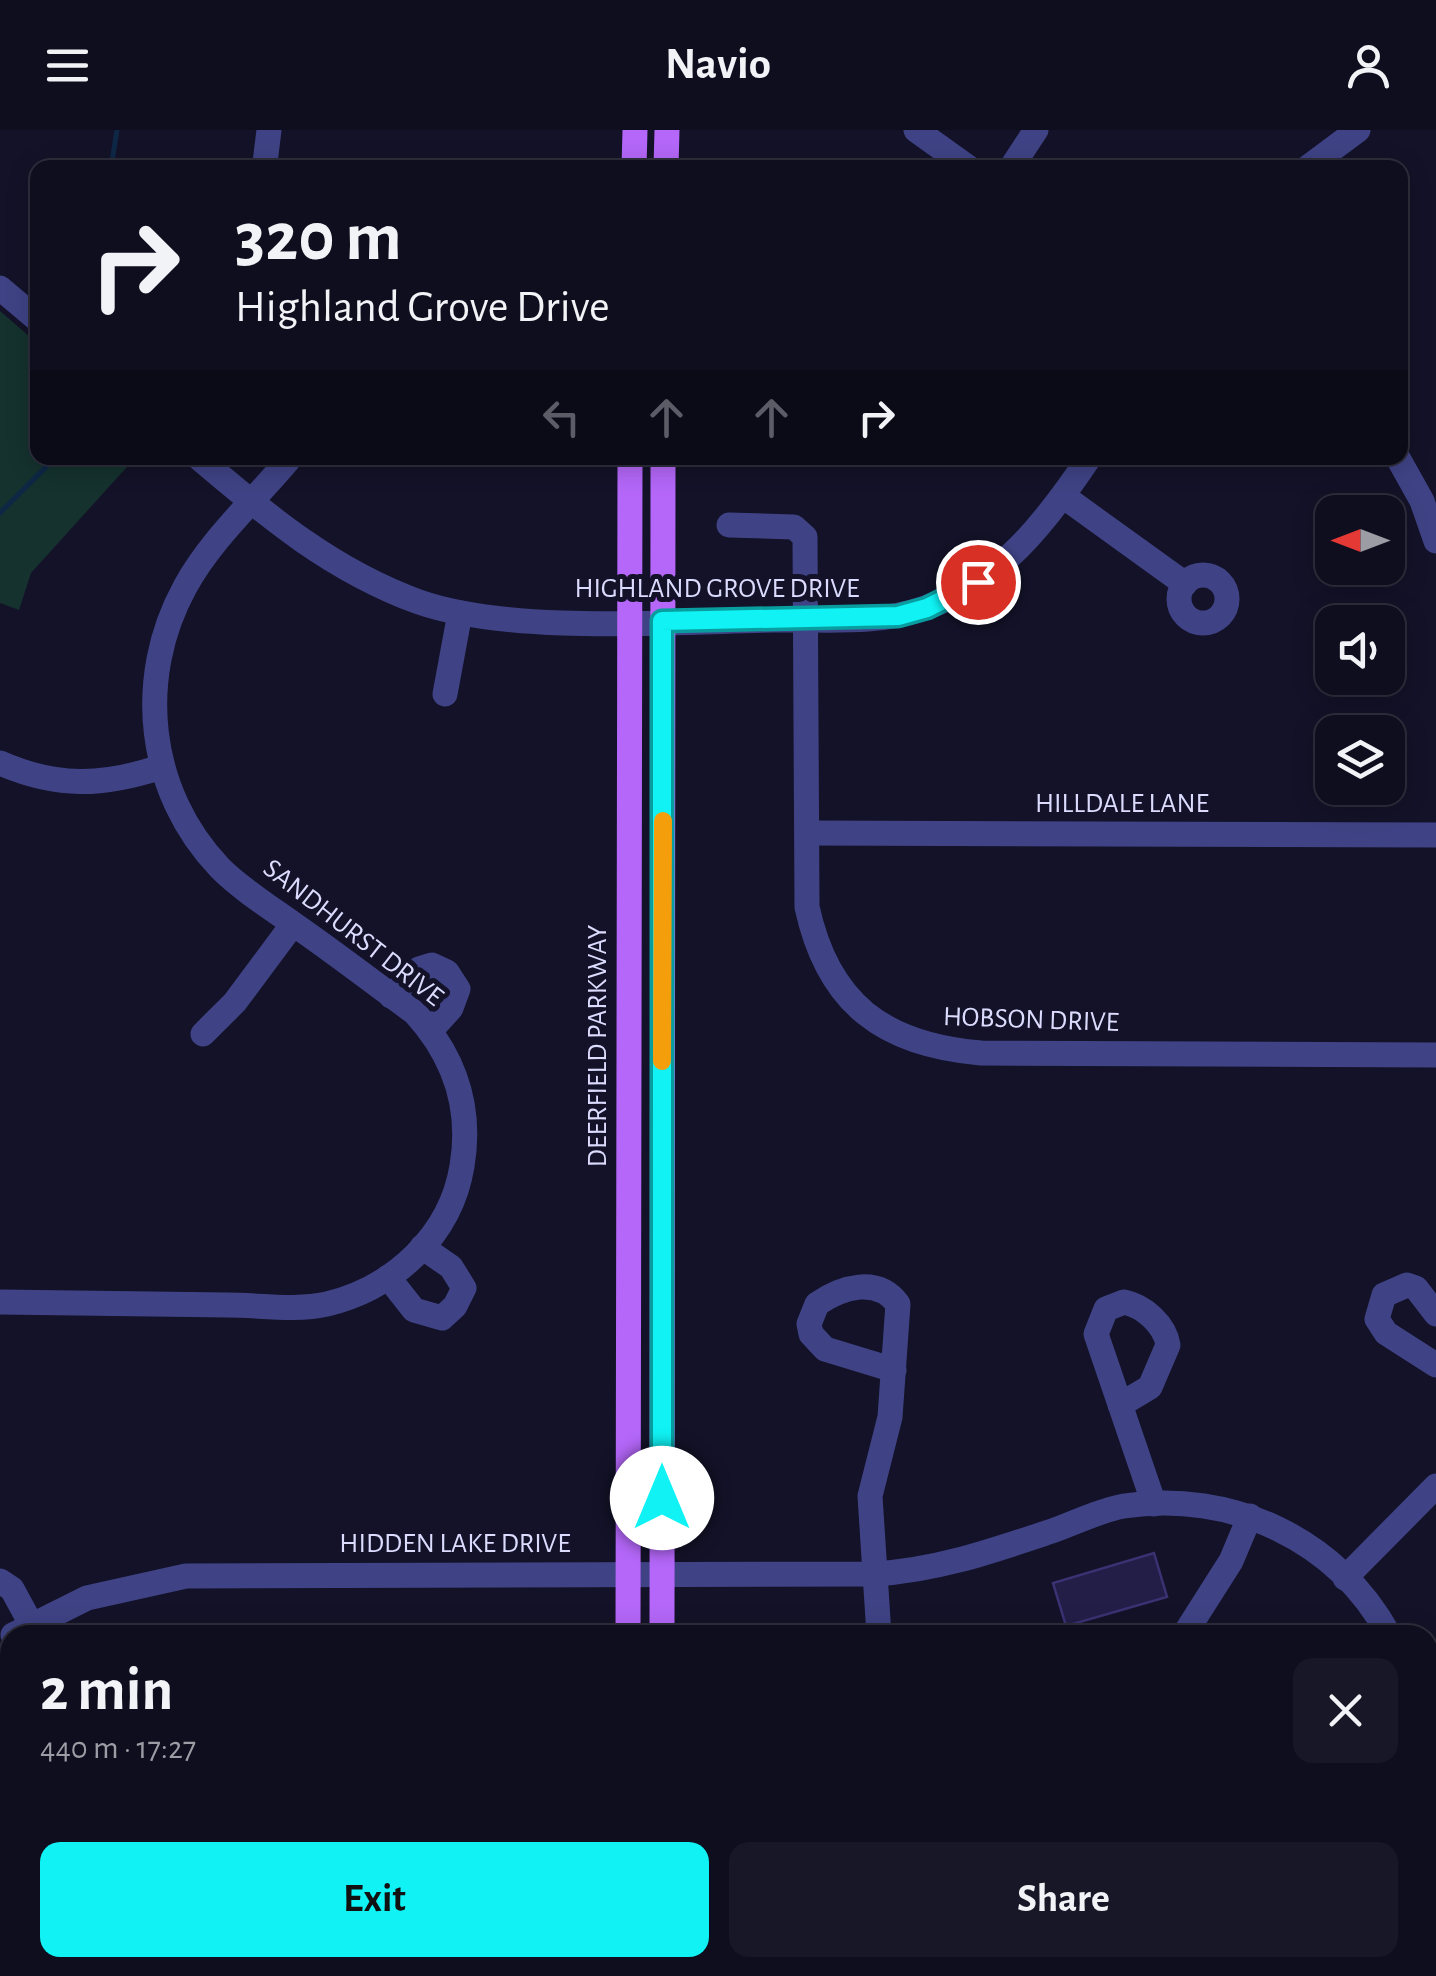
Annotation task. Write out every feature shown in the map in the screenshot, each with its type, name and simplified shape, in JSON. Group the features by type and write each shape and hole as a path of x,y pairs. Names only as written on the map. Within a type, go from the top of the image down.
{"main road":[{"path":"634,160 635,130"},
{"path":"666,160 667,130"},
{"name":"DEERFIELD PARKWAY","path":"628,1625 630,465"},
{"path":"662,465 662,1625"}],"street":[{"path":"264,160 269,130"},
{"path":"916,130 957,160"},
{"path":"1016,160 1036,130"},
{"path":"1319,160 1358,130"},
{"path":"0,288 30,313"},
{"name":"HIGHLAND GROVE DRIVE","path":"207,465 311,550 420,602 460,613 630,621 858,620 927,608 1007,562 1084,465"},
{"name":"SANDHURST DRIVE","path":"0,1302 324,1304 409,1264 451,1205 465,1149 456,1073 430,1030 391,996 222,870 178,808 161,767 154,698 168,626 186,584 284,465"},
{"path":"1402,465 1422,501 1436,541"},
{"path":"1063,496 1185,584"},
{"name":"HOBSON DRIVE","path":"728,525 782,525 802,532 807,619 807,907 813,933 834,982 869,1018 911,1042 980,1053 1436,1055"},
{"path":"445,694 460,613"},
{"path":"0,763 55,782 86,784 120,780 161,767"},
{"name":"HILLDALE LANE","path":"808,832 1436,835"},
{"path":"204,1034 235,1002 293,924"},
{"path":"391,996 419,968 432,965 447,972 458,989 451,1008 430,1030"},
{"path":"388,1277 414,1310 442,1318 456,1306 464,1288 452,1268 422,1247"},
{"path":"1436,1314 1416,1288 1407,1284 1384,1294 1377,1319 1386,1333 1436,1365"},
{"path":"878,1625 872,1477 890,1417 894,1370"},
{"path":"1120,1405 1154,1504"},
{"path":"1345,1578 1436,1486"},
{"name":"HIDDEN LAKE DRIVE","path":"41,1625 124,1587 186,1576 874,1574 926,1570 1121,1507 1154,1504 1202,1504 1250,1516 1302,1540 1345,1578 1380,1625"},
{"path":"1190,1625 1231,1561 1250,1516"},
{"path":"0,1581 12,1589 21,1625"}],"green space":[{"path":"0,311 30,337 30,465 129,465 31,573 19,610 0,603"}],"building":[{"path":"1154,1553 1167,1597 1066,1625 1053,1583"}],"waterway":[{"path":"112,160 117,130"},
{"path":"0,513 48,465"}],"slow traffic":[{"path":"662,1061 663,821"}],"route":[{"path":"662,1498 662,621 858,620 898,616 927,608 978,582"}]}
